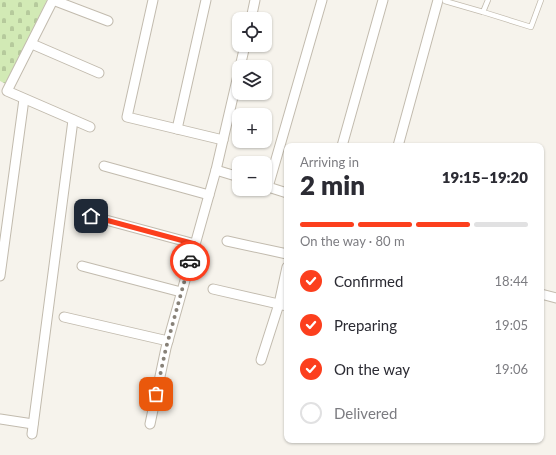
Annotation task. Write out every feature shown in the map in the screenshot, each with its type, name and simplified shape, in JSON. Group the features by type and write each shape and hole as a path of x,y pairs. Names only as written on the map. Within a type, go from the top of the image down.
{"street":[{"path":"90,127 3,90 32,44 53,0 108,21"},
{"path":"153,0 127,117 223,140"},
{"path":"177,129 206,0"},
{"path":"252,12 255,0"},
{"path":"272,166 322,0"},
{"path":"343,143 383,0"},
{"path":"399,143 438,0"},
{"path":"32,44 99,73"},
{"path":"0,276 24,99"},
{"path":"150,424 168,341 216,170 232,100"},
{"path":"32,434 73,120"},
{"path":"104,166 209,195"},
{"path":"216,170 232,175"},
{"path":"272,188 284,192"},
{"path":"91,216 195,244"},
{"path":"227,241 284,253"},
{"path":"82,266 181,292"},
{"path":"213,289 283,305 261,360"},
{"path":"544,295 556,298"},
{"path":"64,317 168,341"},
{"path":"0,419 33,424"}],"lane":[{"path":"445,0 531,27 541,0"},
{"path":"483,12 488,0"}],"green space":[{"path":"0,0 47,0 6,84 0,81"}],"way so far":[{"path":"156,394 166,348 190,261"}],"route":[{"path":"91,216 195,244 190,261"}]}
